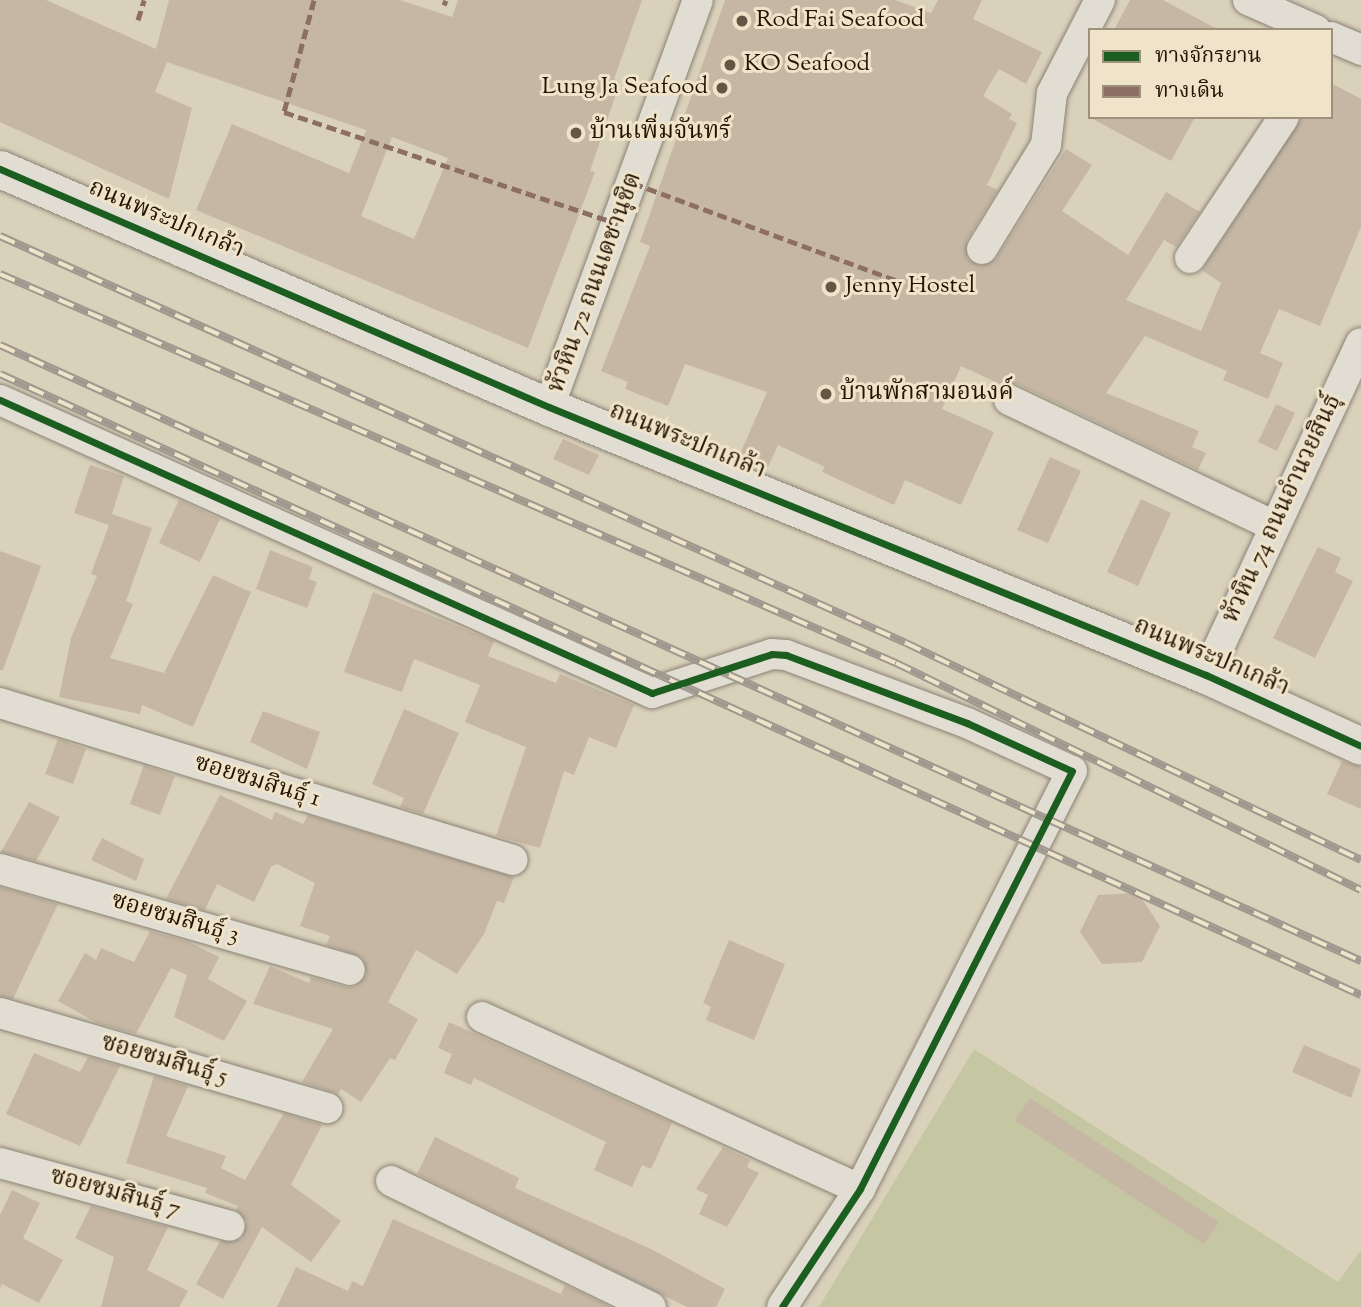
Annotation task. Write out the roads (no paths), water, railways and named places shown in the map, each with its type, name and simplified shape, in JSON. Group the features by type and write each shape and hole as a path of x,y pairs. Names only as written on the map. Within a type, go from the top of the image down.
{"street":[{"name":"หัวหิน 72 ถนนเดชานุชิต","path":"549,407 698,0"},
{"path":"982,249 1046,145 1052,93 1100,0"},
{"path":"1248,0 1309,28"},
{"path":"1190,258 1283,119"},
{"name":"ถนนพระปกเกล้า","path":"0,169 549,407 1206,675 1361,746"},
{"name":"หัวหิน 74 ถนนอำนวยสินธุ์","path":"1206,675 1361,343"},
{"path":"0,400 652,693 772,654 786,654 967,723 1072,771 860,1189 782,1307"},
{"path":"1009,400 1275,526"},
{"name":"ซอยชมสินธุ์ 1","path":"0,703 513,860"},
{"name":"ซอยชมสินธุ์ 3","path":"0,869 350,970"},
{"name":"ซอยชมสินธุ์ 5","path":"0,1013 328,1108"},
{"path":"482,1017 860,1189"},
{"name":"ซอยชมสินธุ์ 7","path":"0,1163 230,1226"},
{"path":"391,1181 651,1307"}],"railway":[{"path":"0,236 906,643 1361,860"},
{"path":"0,274 896,663 1361,890"},
{"path":"0,345 1361,961"},
{"path":"0,374 1361,995"}],"place":[{"name":"Rod Fai Seafood","path":"742,21"},
{"name":"KO Seafood","path":"730,65"},
{"name":"Lung Ja Seafood","path":"722,88"},
{"name":"บ้านเพิ่มจันทร์","path":"576,133"},
{"name":"Jenny Hostel","path":"831,287"},
{"name":"บ้านพักสามอนงค์","path":"826,394"}]}
